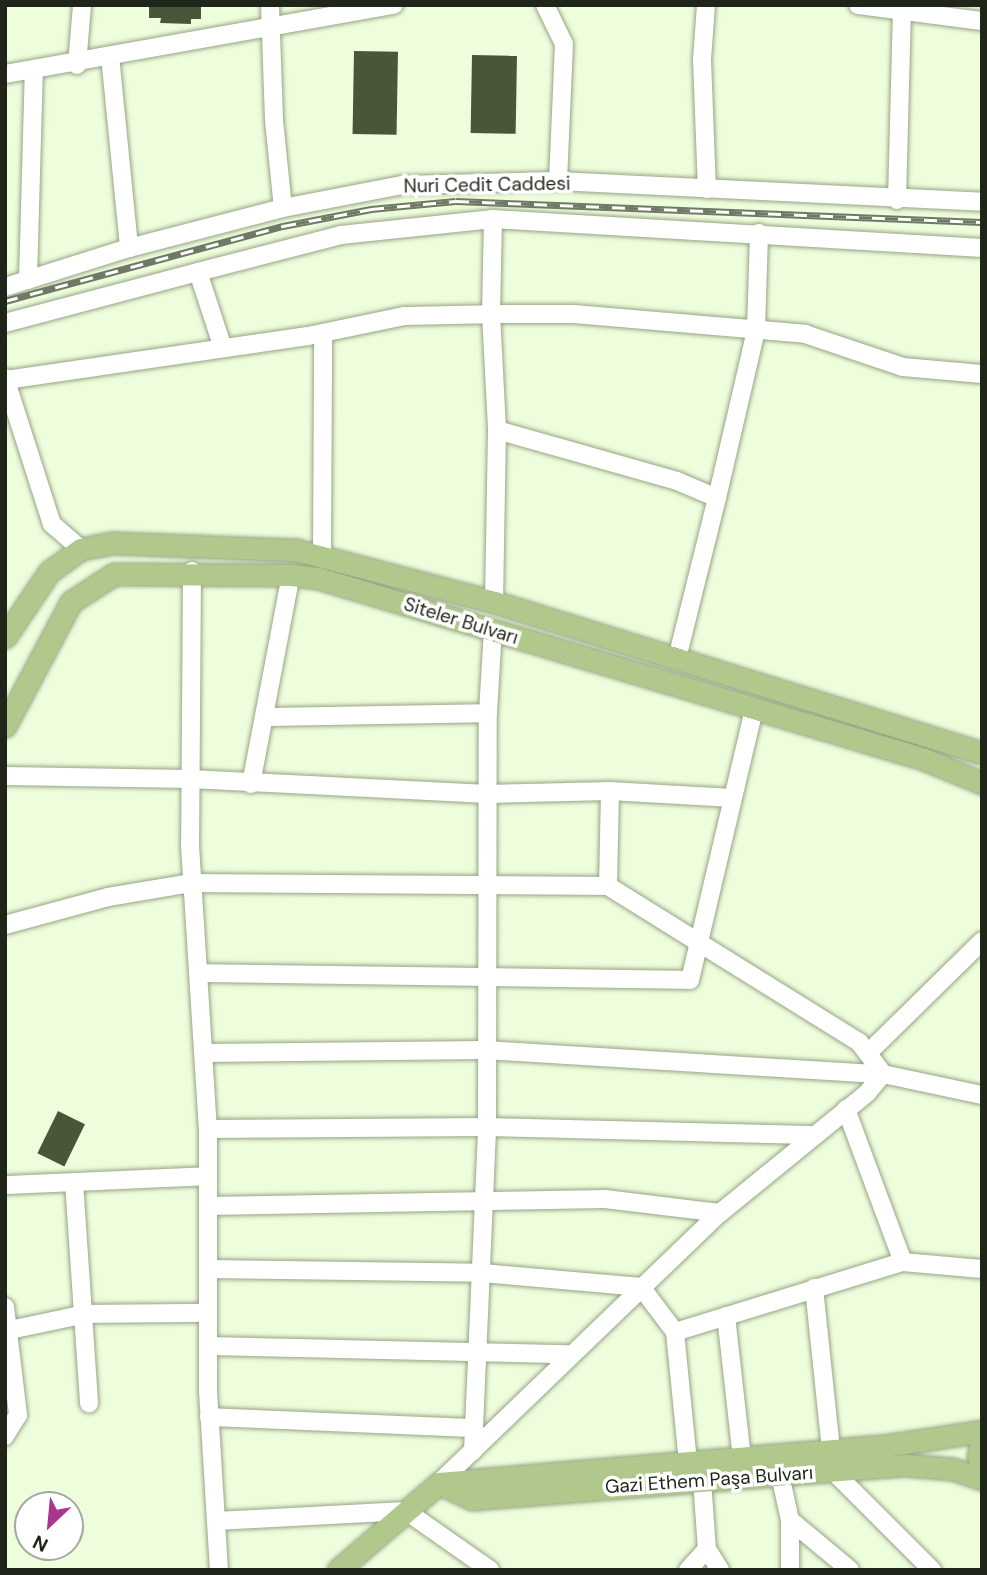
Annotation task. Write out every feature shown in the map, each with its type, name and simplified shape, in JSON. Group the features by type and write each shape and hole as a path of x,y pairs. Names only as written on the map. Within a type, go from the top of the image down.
{"main road":[{"name":"Siteler Bulvarı","path":"5,637 50,572 80,549 112,543 296,550 494,603 982,752"},
{"name":"Siteler Bulvarı","path":"5,726 71,602 114,574 192,571 291,575 318,578 924,759 982,783"},
{"name":"Gazi Ethem Paşa Bulvarı","path":"439,1483 472,1499 780,1475 832,1461 982,1431"},
{"path":"982,1440 982,1469"},
{"name":"Gazi Ethem Paşa Bulvarı","path":"439,1483 742,1458 926,1466 982,1479"},
{"path":"338,1570 439,1483"}],"street":[{"path":"77,65 82,5"},
{"path":"270,5 283,208"},
{"path":"5,74 77,65 394,5"},
{"path":"545,5 564,44 558,181"},
{"path":"706,5 702,60 707,189"},
{"path":"858,5 982,21"},
{"path":"897,200 902,11"},
{"path":"110,57 129,248"},
{"path":"28,280 34,71"},
{"name":"Nuri Cedit Caddesi","path":"5,287 129,248 283,208 403,185 558,181 897,200 982,202"},
{"path":"493,219 491,314 497,430 494,603"},
{"name":"Nuri Cedit Caddesi","path":"5,323 341,235 493,219 982,248"},
{"path":"677,659 717,514 718,498 756,330 759,233"},
{"path":"198,272 223,348"},
{"path":"80,549 52,524 6,379 323,333 405,316 491,314 574,314 805,334 903,367 982,374"},
{"path":"322,556 323,333"},
{"path":"497,430 677,481 718,498"},
{"path":"192,571 192,883 208,1129 209,1417 219,1570"},
{"path":"251,784 291,575"},
{"path":"473,1451 480,1351 487,1127 485,1050 488,713 493,630"},
{"path":"198,973 487,975 690,980 754,709"},
{"path":"264,718 488,713"},
{"path":"5,776 190,779 488,794 610,791 732,798"},
{"path":"608,886 610,791"},
{"path":"5,925 108,897 192,883 488,883 608,886 859,1042 883,1074"},
{"path":"868,1053 982,941"},
{"path":"204,1053 485,1050 883,1074 982,1095"},
{"path":"439,1483 569,1354 720,1213 846,1109 883,1074"},
{"path":"846,1109 903,1262"},
{"path":"208,1129 487,1127 810,1136"},
{"path":"5,1185 208,1176"},
{"path":"74,1182 86,1314 89,1403"},
{"path":"208,1206 605,1199 720,1213"},
{"path":"675,1332 903,1262 982,1269"},
{"path":"208,1269 482,1273 640,1287 675,1332 688,1462"},
{"path":"814,1288 832,1461 932,1570"},
{"path":"5,1307 18,1415 5,1436"},
{"path":"6,1331 86,1314 208,1313"},
{"path":"726,1315 742,1458"},
{"path":"208,1346 569,1354"},
{"path":"209,1417 474,1428"},
{"path":"780,1475 790,1520 790,1570"},
{"path":"702,1480 707,1549 720,1570"},
{"path":"216,1521 406,1511 490,1570"},
{"path":"790,1520 850,1570"},
{"path":"688,1570 707,1549"}],"building":[{"path":"149,5 201,5 201,19 191,19 191,24 160,23 161,18 149,18"},
{"path":"354,51 398,52 397,135 353,134"},
{"path":"472,55 517,56 516,134 471,133"},
{"path":"58,1111 85,1124 64,1166 37,1153"}],"railway":[{"path":"5,301 283,226 371,209 456,201 982,222"}]}
